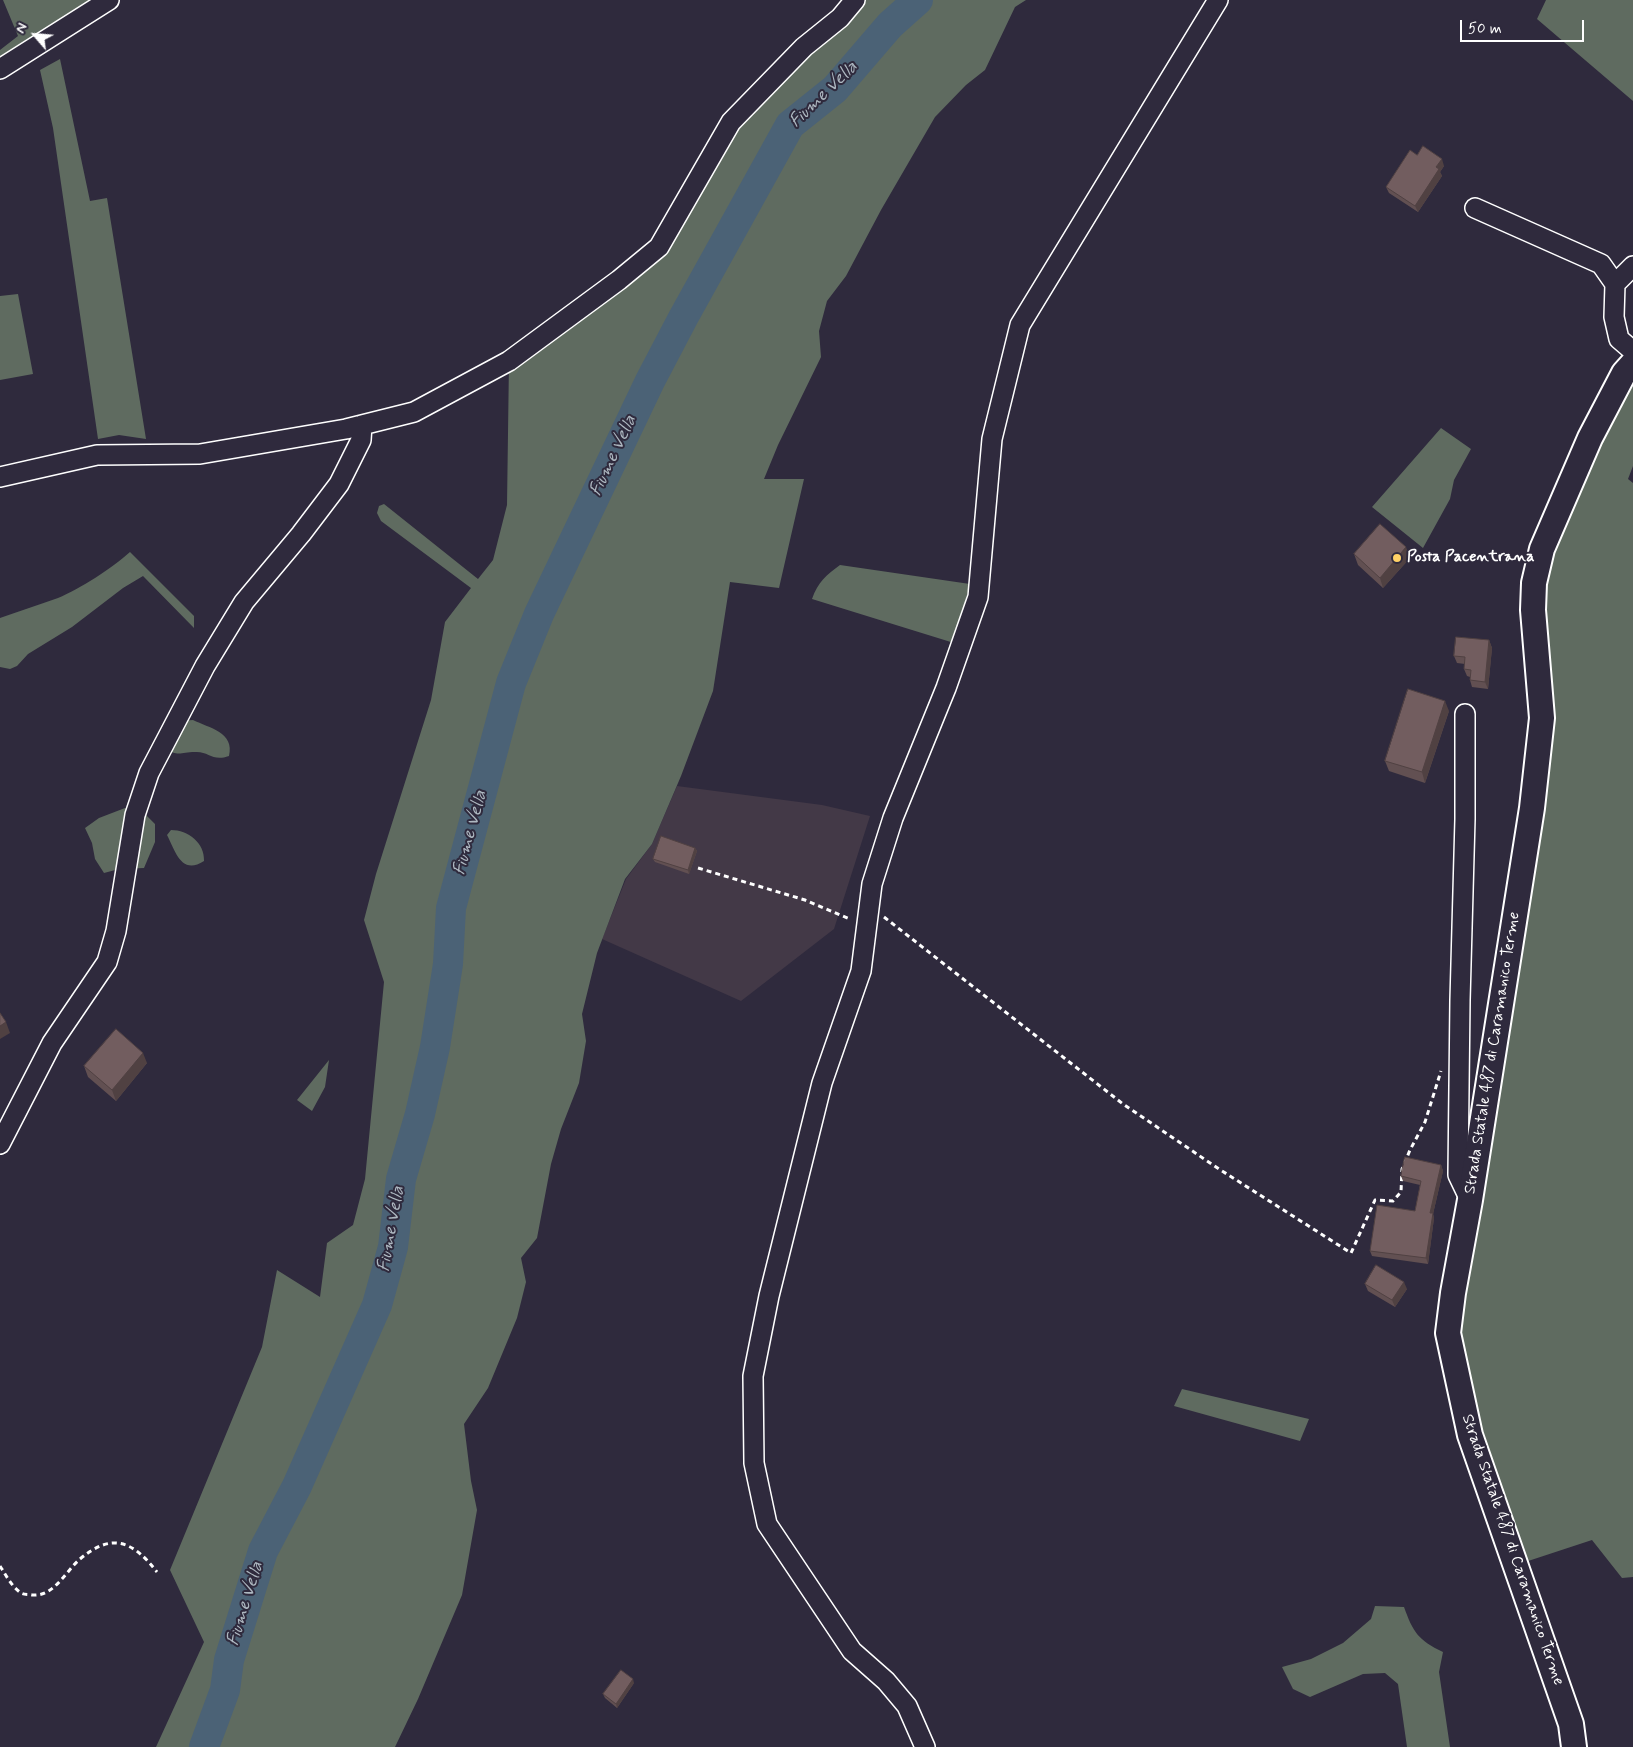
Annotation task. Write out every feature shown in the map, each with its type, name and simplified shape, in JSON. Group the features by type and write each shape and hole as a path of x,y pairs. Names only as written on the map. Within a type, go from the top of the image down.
{"main road":[{"name":"Strada Statale 487 di Caramanico Terme","path":"1574,1747 1571,1724 1470,1435 1448,1333 1452,1293 1470,1200 1532,808 1542,718 1533,610 1534,583 1542,549 1590,438 1624,373 1633,363"}],"street":[{"path":"0,69 109,0"},
{"path":"0,477 97,454 200,454 362,425 414,412 509,361 619,280 659,247 731,122 804,47 840,18 855,0"},
{"path":"925,1747 907,1706 886,1681 852,1651 767,1524 754,1463 753,1376 769,1296 822,1083 862,970 872,884 893,818 946,688 978,597 992,439 1020,325 1218,0"},
{"path":"1475,208 1601,264 1615,284 1614,317 1619,339 1633,351"},
{"path":"1615,284 1633,266"},
{"path":"2,1138 52,1043 107,962 116,931 135,815 149,772 205,666 244,602 301,534 339,484 361,440 362,425"},
{"path":"1465,714 1466,818 1460,1000 1458,1175 1470,1200"}],"path":[{"path":"698,868 804,900 867,926"},
{"path":"870,906 1123,1104 1219,1169 1351,1253 1375,1200 1393,1200 1401,1192 1402,1169 1425,1122 1443,1063"},
{"path":"0,1566 10,1583 22,1594 37,1595 50,1591 80,1560 98,1547 111,1542 138,1552 147,1559 157,1572"}],"shaded area":[{"path":"677,786 822,805 870,816 834,929 741,1001 602,939 626,879 652,844"}],"green space":[{"path":"3,0 95,0 0,59 0,50 18,36"},
{"path":"855,0 1026,0 1015,7 985,70 966,85 935,117 881,210 846,276 827,301 819,331 821,357 778,445 764,479 804,479 779,588 730,582 713,691 681,776 652,844 625,879 597,953 582,1014 586,1041 579,1083 561,1129 551,1164 537,1238 521,1258 526,1282 517,1318 488,1388 464,1424 471,1481 477,1510 462,1595 418,1699 395,1747 156,1747 204,1642 170,1570 262,1347 277,1270 320,1297 327,1243 353,1225 365,1179 384,982 364,920 376,874 431,700 445,622 471,588 381,521 377,513 379,506 384,504 478,579 493,560 507,505 509,361 659,247 731,122"},
{"path":"1546,0 1633,0 1633,101 1537,19"},
{"path":"60,59 90,201 107,198 146,439 119,435 98,439 53,128 40,70"},
{"path":"18,294 33,374 0,380 0,296"},
{"path":"1633,363 1633,466 1628,479 1633,483 1633,1577 1622,1578 1592,1540 1516,1565 1471,1435 1453,1293 1532,808 1535,583"},
{"path":"1441,428 1471,449 1454,480 1450,499 1423,548 1372,507"},
{"path":"130,552 194,616 194,628 143,576 123,588 72,627 28,654 17,666 10,669 0,667 0,618 67,594 95,578"},
{"path":"840,565 970,584 954,643 812,599 823,579"},
{"path":"193,720 224,736 230,748 229,756 218,758 200,752 177,753 165,749 179,721"},
{"path":"125,808 144,813 155,824 155,842 144,868 119,869 104,873 95,859 92,843 85,828 99,818"},
{"path":"171,830 183,832 194,839 202,849 204,861 196,865 184,863 176,854 167,835"},
{"path":"329,1060 325,1087 312,1111 297,1100"},
{"path":"1182,1389 1309,1419 1300,1441 1174,1406"},
{"path":"1375,1606 1404,1607 1410,1623 1422,1639 1443,1652 1439,1672 1450,1747 1407,1747 1398,1684 1385,1673 1363,1674 1310,1697 1293,1689 1282,1667 1311,1659 1343,1643 1371,1619"}],"building":[{"path":"1423,146 1442,159 1436,167 1439,169 1415,206 1386,187 1410,150 1417,155"},
{"path":"1380,524 1406,547 1380,578 1354,554"},
{"path":"1456,637 1489,640 1485,682 1470,680 1471,670 1464,669 1465,657 1454,656"},
{"path":"1408,689 1445,701 1422,772 1385,761"},
{"path":"661,836 695,848 688,870 653,859"},
{"path":"0,1013 6,1022 0,1026"},
{"path":"116,1029 143,1053 112,1090 84,1066"},
{"path":"1405,1157 1441,1165 1430,1213 1433,1213 1426,1258 1370,1251 1377,1205 1415,1211 1421,1181 1401,1176"},
{"path":"1376,1265 1404,1282 1392,1300 1365,1284"},
{"path":"621,1670 633,1679 616,1704 603,1694"}],"waterway":[{"name":"Fiume Vella","path":"204,1747 225,1690 229,1660 263,1551 297,1486 377,1305 393,1247 401,1179 420,1114 435,1047 448,964 451,908 511,683 539,614 650,381 790,125 835,89 890,25 918,0"}],"place":[{"name":"Posta Pacentrana","path":"1397,558"}]}
